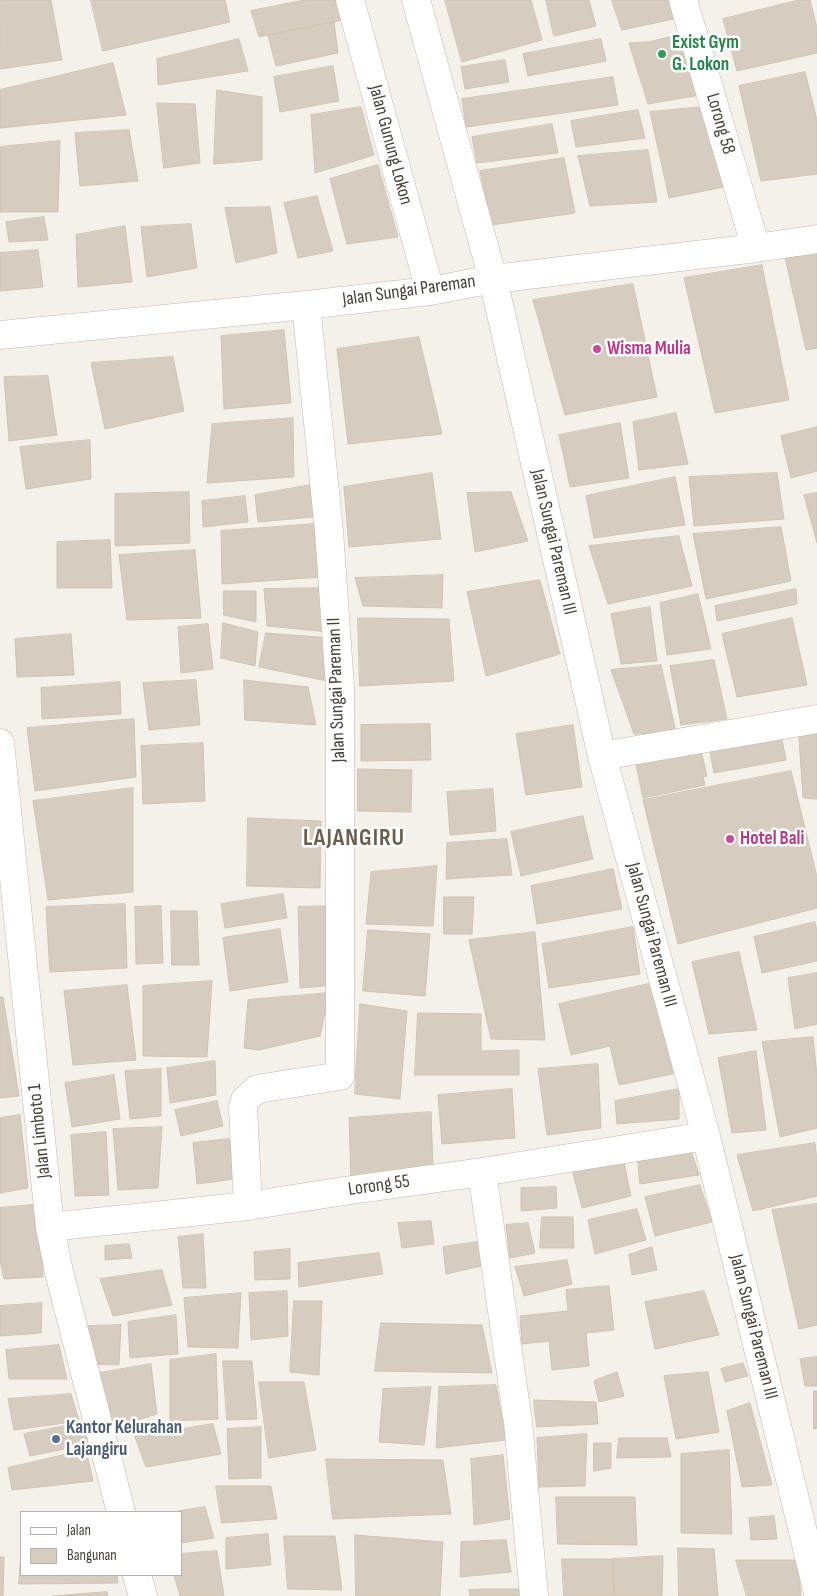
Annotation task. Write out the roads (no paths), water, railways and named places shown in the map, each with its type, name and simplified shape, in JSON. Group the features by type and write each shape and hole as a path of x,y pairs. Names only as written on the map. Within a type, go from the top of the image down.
{"street":[{"name":"Jalan Gunung Lokon","path":"350,0 430,290"},
{"path":"416,0 493,279"},
{"name":"Lorong 58","path":"683,0 756,248"},
{"name":"Jalan Sungai Pareman","path":"0,335 306,305 430,290 493,279 817,239"},
{"name":"Jalan Sungai Pareman III","path":"493,279 602,756 706,1136 817,1589"},
{"name":"Jalan Sungai Pareman II","path":"248,1206 243,1107 245,1100 257,1089 340,1076 340,687 329,531 306,305"},
{"path":"602,756 817,719"},
{"name":"Jalan Limboto 1","path":"0,743 50,1227 59,1272 121,1511"},
{"name":"Lorong 55","path":"50,1227 248,1206 482,1172 706,1136"},
{"path":"482,1172 518,1422 534,1596"},
{"path":"137,1576 143,1596"}],"place":[{"name":"Exist Gym G. Lokon","path":"662,54"},
{"name":"Wisma Mulia","path":"597,349"},
{"name":"Hotel Bali","path":"730,839"},
{"name":"Kantor Kelurahan Lajangiru","path":"56,1439"}],"district":[{"name":"LAJANGIRU","path":"354,839"}]}
